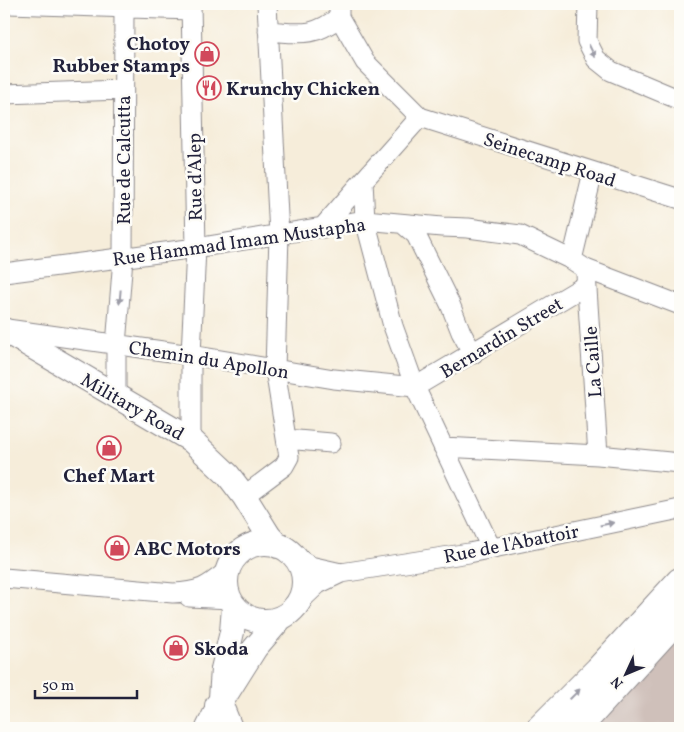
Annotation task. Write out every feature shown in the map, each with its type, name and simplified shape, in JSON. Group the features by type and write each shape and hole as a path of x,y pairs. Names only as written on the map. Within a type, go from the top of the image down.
{"highway":[{"path":"599,670 680,562"},
{"path":"541,728 599,670 680,582"},
{"path":"577,728 680,615"}],"main road":[{"name":"Military Road","path":"4,329 191,440 228,475 269,536 285,550"},
{"path":"243,550 245,498"},
{"path":"219,716 223,669 232,632 232,603 226,581 231,562 243,550 260,544 285,550 298,562 303,572 303,593 290,613 280,619 267,622 255,620 243,615 232,603"},
{"path":"219,716 255,648 280,619"}],"street":[{"path":"9,4 191,7"},
{"path":"245,498 284,466 289,457 275,369 279,236 267,4"},
{"path":"588,4 587,41 596,59 611,71 680,100"},
{"name":"Rue de Calcutta","path":"116,396 116,345 123,258 122,90 124,6"},
{"name":"Rue d'Alep","path":"191,7 196,248 191,355 191,440"},
{"path":"268,31 312,33 326,27 339,11 365,62 420,117 322,228"},
{"path":"4,94 122,90"},
{"name":"Seinecamp Road","path":"420,117 680,199"},
{"name":"La Caille","path":"593,172 581,271 598,455"},
{"path":"362,182 365,220 393,326 415,387 491,548"},
{"name":"Rue Hammad Imam Mustapha","path":"4,274 279,236 365,220 468,228 520,235 581,271 680,305"},
{"path":"403,224 416,235 473,354"},
{"name":"Bernardin Street","path":"415,387 473,354 581,271"},
{"name":"Chemin du Apollon","path":"4,329 191,355 334,379 415,387"},
{"path":"286,439 331,444"},
{"path":"444,447 598,455 680,462"},
{"name":"Rue de l'Abattoir","path":"298,603 318,584 342,573 491,548 680,509"},
{"name":"Rue de l'Abattoir","path":"285,550 310,566 342,573"},
{"path":"4,578 173,593 194,592 210,586 228,571"},
{"path":"173,593 192,598 232,603"}],"shaded area":[{"path":"680,634 680,728 590,728"}],"place":[{"name":"Chotoy Rubber Stamps","path":"207,54"},
{"name":"Krunchy Chicken","path":"209,88"},
{"name":"Chef Mart","path":"109,448"},
{"name":"ABC Motors","path":"117,548"},
{"name":"Skoda","path":"176,648"}]}
